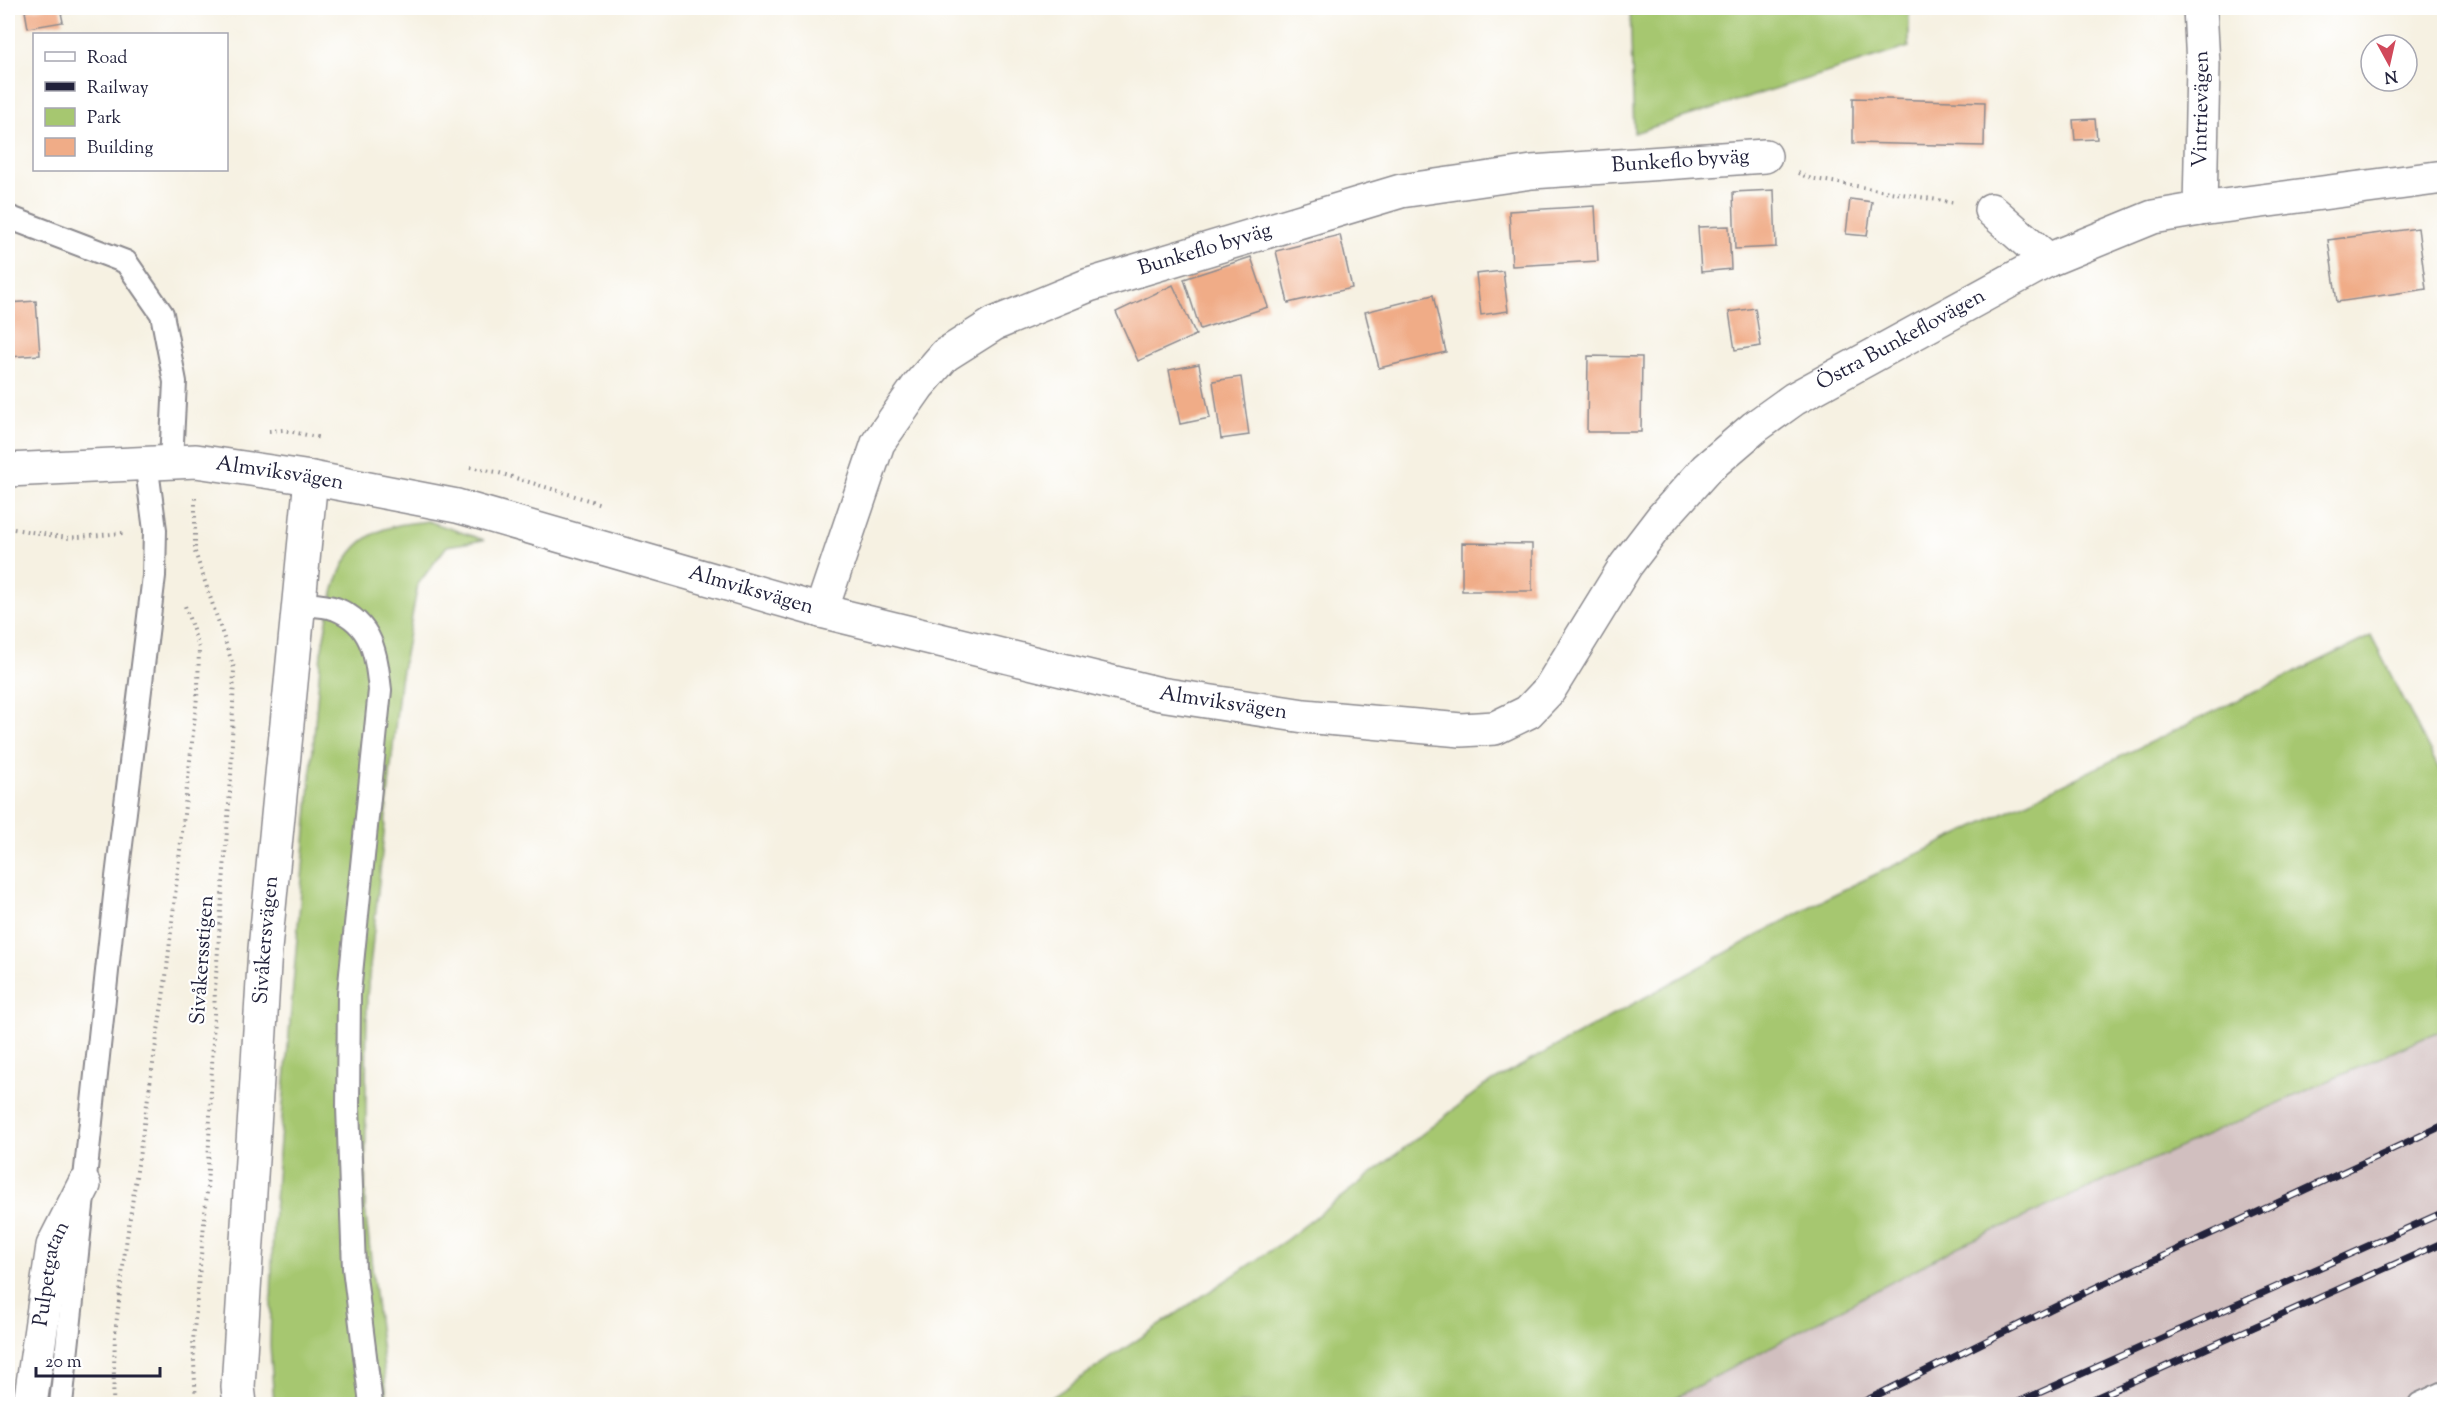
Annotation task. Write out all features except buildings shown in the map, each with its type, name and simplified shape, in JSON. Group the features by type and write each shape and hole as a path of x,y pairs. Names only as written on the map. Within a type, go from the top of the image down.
{"street":[{"name":"Vintrievägen","path":"2200,8 2203,65 2200,209"},
{"name":"Bunkeflo byväg","path":"821,610 878,443 918,386 945,355 994,324 1089,285 1401,191 1532,172 1765,156"},
{"name":"Östra Bunkeflovägen","path":"1495,728 1528,712 1549,690 1626,565 1654,528 1706,469 1755,427 1794,399 2048,260 2153,217 2445,177"},
{"path":"1991,210 2048,260"},
{"name":"Almviksvägen","path":"8,470 196,461 311,478 458,506 821,610 1160,694 1304,716 1461,730 1495,728"},
{"name":"Sivåkersvägen","path":"240,1404 238,1388 265,949 311,478"},
{"name":"Pulpetgatan","path":"30,1404 53,1246 84,1185"}],"lane":[{"path":"8,217 126,262 162,314 175,382 158,462 154,576 116,889 61,1404"},
{"path":"299,604 335,609 361,624 376,653 380,690 349,1005 348,1107 354,1269 371,1404"},
{"path":"2420,1404 2445,1393"}],"path":[{"path":"1765,156 1809,178 1991,210"},
{"name":"Sivåkersstigen","path":"155,530 195,523 195,552 234,668 231,778 215,989 207,1192 193,1341 196,1404"},
{"path":"8,528 66,538 155,530"},
{"path":"113,1404 115,1334 124,1251 166,977 198,688 199,648 183,600"}],"shaded area":[{"path":"2444,1029 2444,1404 1664,1404 1957,1247"}],"green space":[{"path":"1630,8 1909,8 1909,47 1634,133"},
{"path":"428,521 484,540 447,546 418,584 400,681 367,996 365,1208 388,1404 274,1404 270,1345 273,1224 321,653 332,595 338,577 346,560 357,546 372,535 391,527"},
{"path":"2371,636 2444,779 2444,1029 1957,1247 1664,1404 1042,1404 1286,1240 1484,1086 1820,901"}],"railway":[{"path":"1859,1404 2071,1299 2444,1125"},
{"path":"2014,1404 2444,1212"},
{"path":"2082,1404 2444,1242"}]}
